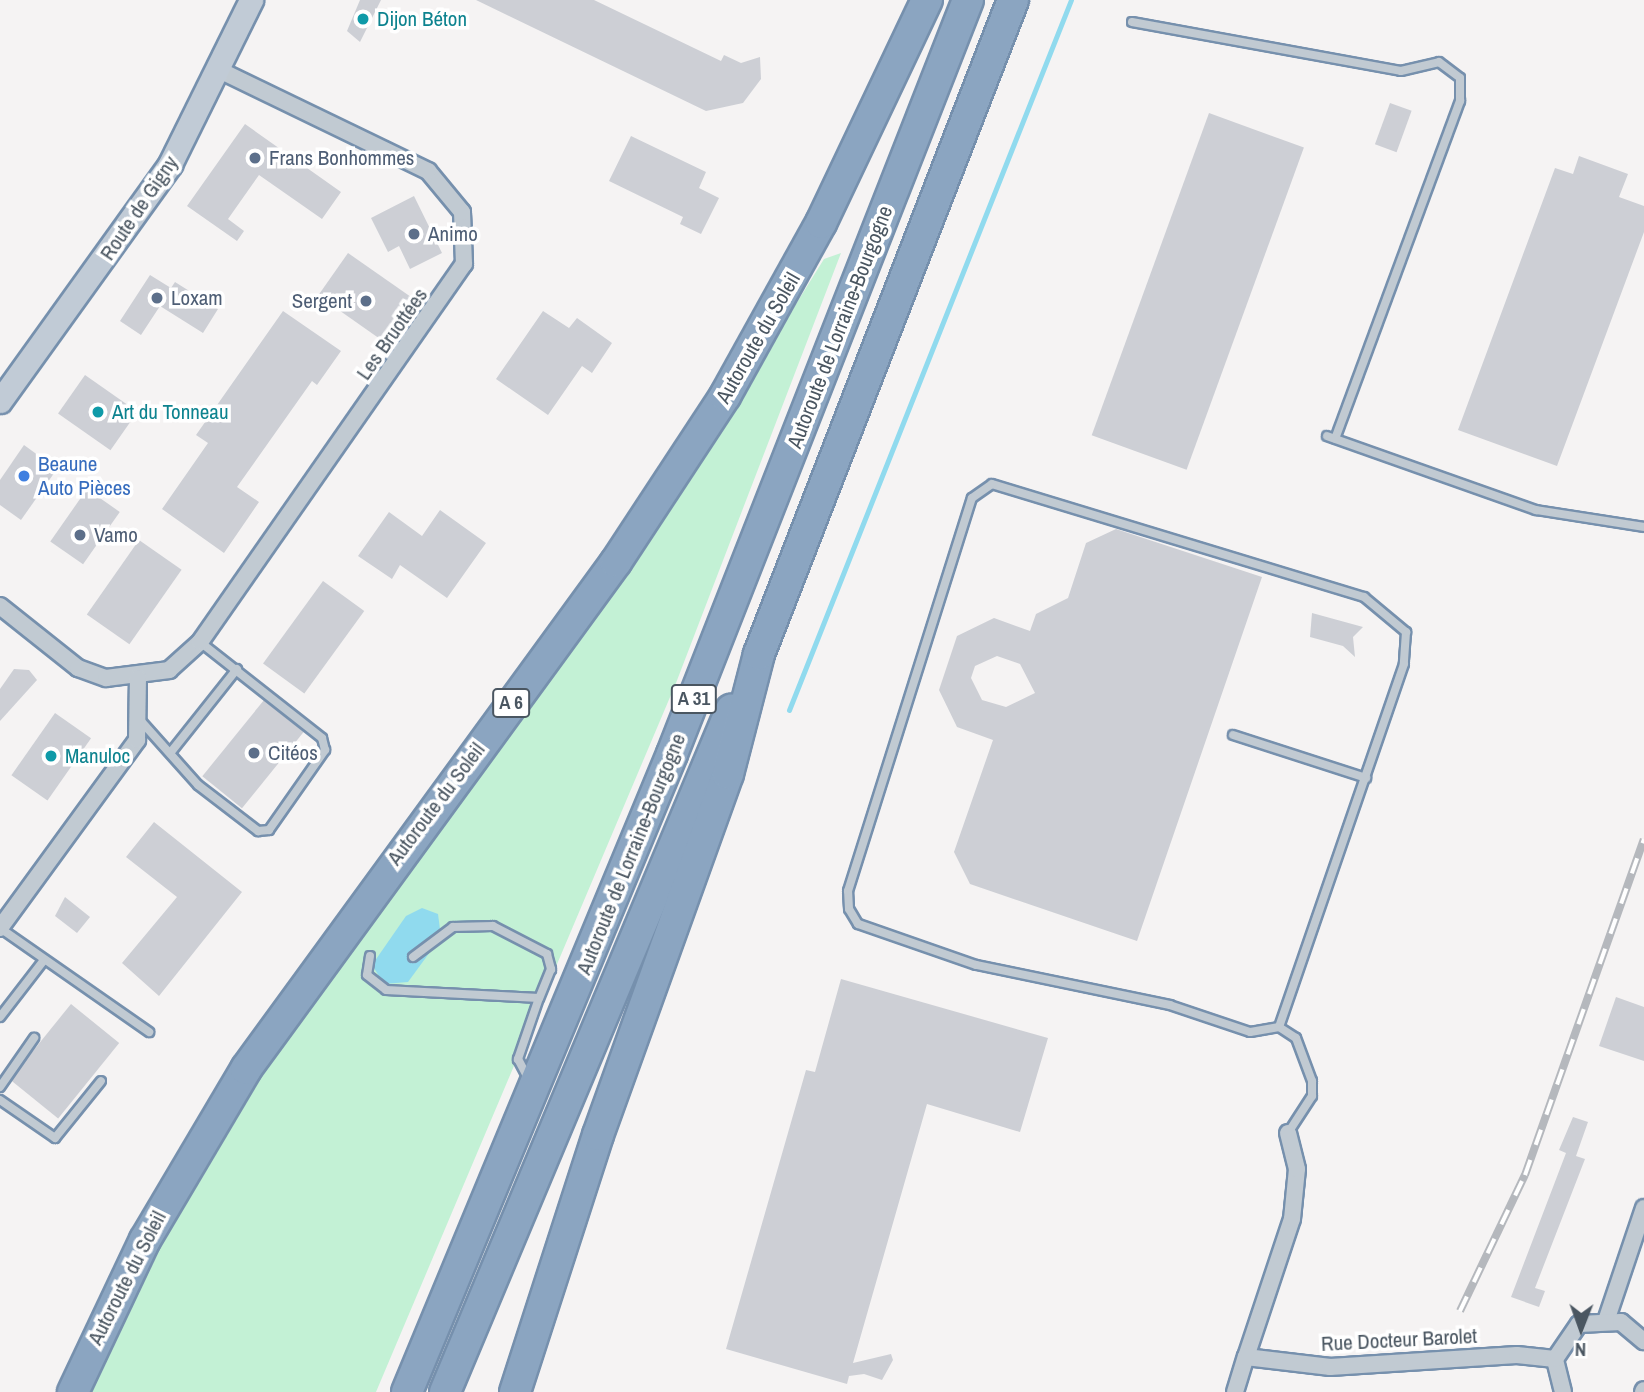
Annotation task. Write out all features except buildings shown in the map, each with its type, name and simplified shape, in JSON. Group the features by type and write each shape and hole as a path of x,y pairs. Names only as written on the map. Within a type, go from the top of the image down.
{"highway":[{"name":"Autoroute du Soleil","path":"73,1392 145,1240 246,1069 616,562 725,397 821,223 927,0"},
{"name":"Autoroute de Lorraine-Bourgogne","path":"407,1392 534,1090 968,0"},
{"path":"515,1392 598,1135 728,774 759,654 1013,0"},
{"name":"Autoroute de Lorraine-Bourgogne","path":"446,1392 704,765 759,654"}],"street":[{"name":"Route de Gigny","path":"0,401 156,185 221,71 251,0"},
{"name":"Les Bruottées","path":"0,606 78,668 106,678 138,678 169,670 200,642 458,277 468,248 462,212 428,171 221,71"},
{"path":"0,928 137,740 138,678"},
{"path":"1234,1392 1292,1219 1297,1169 1288,1133"},
{"path":"1607,1318 1644,1208"},
{"path":"1607,1318 1644,1341"},
{"path":"1563,1392 1555,1359 1567,1333 1607,1318"},
{"name":"Rue Docteur Barolet","path":"1245,1357 1329,1367 1517,1355 1555,1359"}],"lane":[{"path":"1132,22 1401,71 1438,62 1460,78 1460,101 1331,437 1536,510 1644,527"},
{"path":"1279,1027 1366,778 1408,647 1394,616 1364,597 992,484 972,498 848,891 849,909 858,923 976,965 1170,1005 1250,1032 1279,1027 1296,1038 1312,1081 1312,1096 1288,1133"},
{"path":"138,718 198,785 258,831 269,830 325,750 322,738 200,642"},
{"path":"171,752 237,669"},
{"path":"1233,735 1366,778"},
{"path":"413,957 453,927 493,926 548,954 551,969 518,1059 534,1090"},
{"path":"0,928 149,1032"},
{"path":"370,956 367,975 386,990 539,998"},
{"path":"0,1017 44,960"},
{"path":"0,1087 34,1038"},
{"path":"0,1100 55,1138 101,1081"}],"green space":[{"path":"841,253 676,683 376,1392 90,1392 173,1222 317,986 732,407 824,259"}],"water":[{"path":"422,908 438,914 441,937 408,982 384,984 372,965 406,916"}],"waterway":[{"path":"789,710 1071,0"}],"railway":[{"path":"1460,1311 1525,1175 1644,839"}],"place":[{"name":"Dijon Béton","path":"363,19"},
{"name":"Frans Bonhommes","path":"255,158"},
{"name":"Animo","path":"414,234"},
{"name":"Loxam","path":"157,298"},
{"name":"Sergent","path":"366,301"},
{"name":"Art du Tonneau","path":"98,412"},
{"name":"Beaune Auto Pièces","path":"24,476"},
{"name":"Vamo","path":"80,535"},
{"name":"Citéos","path":"254,753"},
{"name":"Manuloc","path":"51,756"}]}
